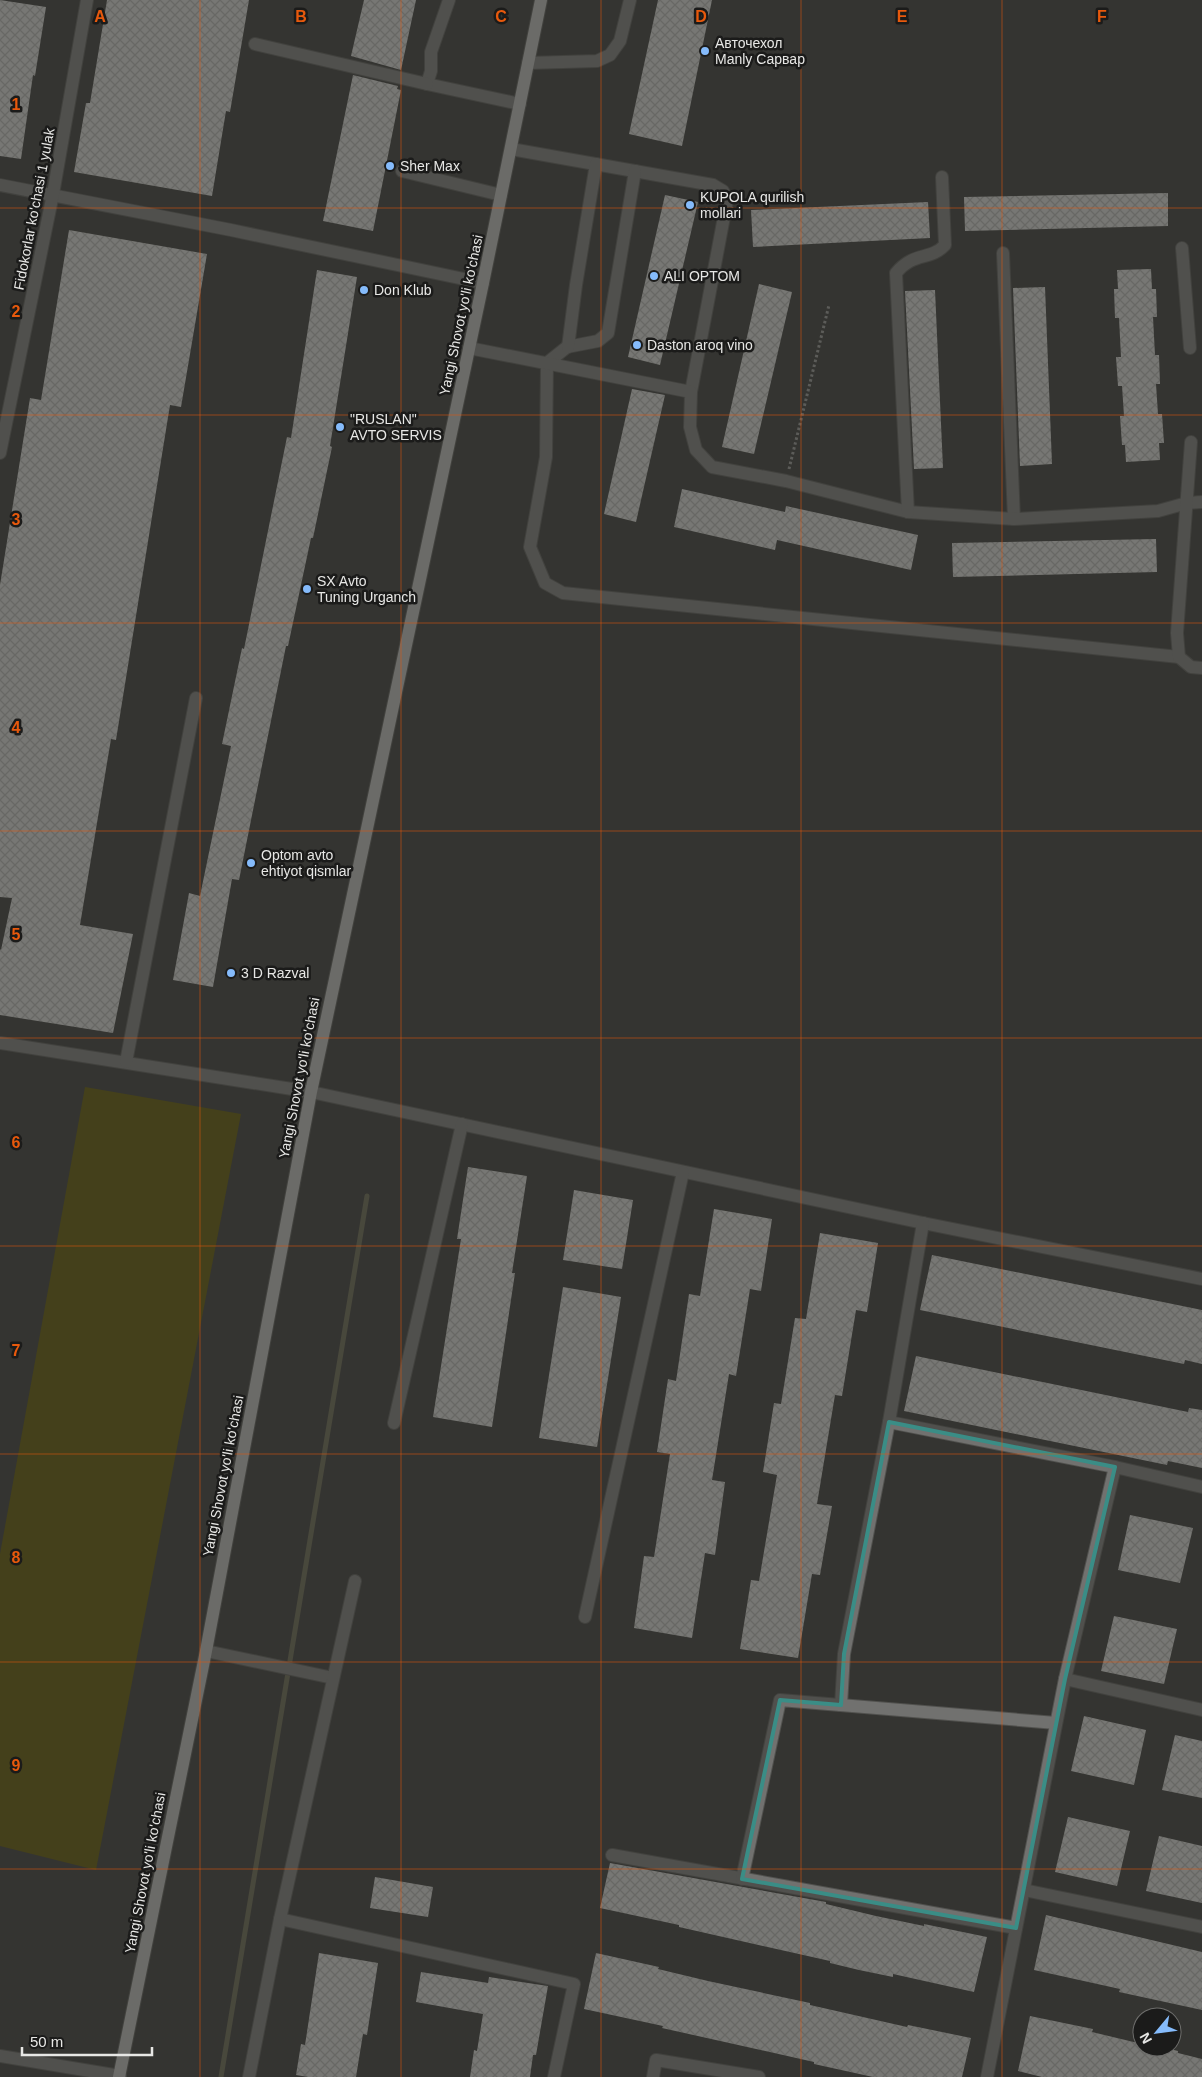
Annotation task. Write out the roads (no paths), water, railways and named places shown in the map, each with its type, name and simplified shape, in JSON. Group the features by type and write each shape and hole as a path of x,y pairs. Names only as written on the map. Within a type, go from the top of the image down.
{"main road":[{"name":"Yangi Shovot yo'li ko'chasi","path":"120,2076 206,1651 311,1092 483,283 541,0"}],"street":[{"name":"Fidokorlar ko'chasi 1 yulak","path":"0,453 53,194 87,0"},
{"path":"427,84 431,71 431,52 449,0"},
{"path":"528,63 597,61 610,54 620,42 630,0"},
{"path":"255,44 520,104"},
{"path":"511,149 713,185 723,192 727,201 691,392 690,427 696,450 712,467 786,482 908,512 1014,519 1158,510 1187,502 1202,502"},
{"path":"568,347 596,164"},
{"path":"402,171 501,195"},
{"path":"547,363 568,347 598,341 608,333 635,171"},
{"path":"908,512 896,273 904,264 920,256 938,253 945,245 942,177"},
{"path":"0,185 53,194 483,283"},
{"path":"1182,248 1190,348"},
{"path":"1004,252 1014,519"},
{"path":"469,348 691,392"},
{"path":"547,363 546,457 530,547 545,583 563,593 1179,657 1191,668 1202,668"},
{"path":"1179,657 1177,633 1191,442"},
{"path":"126,1062 196,698"},
{"path":"0,1043 311,1092 923,1223 1202,1279"},
{"path":"394,1423 462,1124"},
{"path":"585,1617 683,1172"},
{"path":"841,1705 844,1654 889,1422 923,1223"},
{"path":"889,1422 1114,1467 1202,1487"},
{"path":"987,2077 1064,1679 1114,1467"},
{"path":"249,2077 280,1919 355,1581"},
{"path":"206,1651 333,1678"},
{"path":"1064,1679 1202,1710"},
{"path":"742,1879 780,1700 1056,1723"},
{"path":"612,1855 1016,1928"},
{"path":"1024,1890 1202,1927"},
{"path":"280,1919 574,1984 554,2077"},
{"path":"0,2056 120,2076"},
{"path":"653,2077 656,2060 760,2077"}],"waterway":[{"path":"221,2077 367,1196"}],"place":[{"name":"Авточехол Manly Сарвар","path":"705,51"},
{"name":"Sher Max","path":"390,166"},
{"name":"KUPOLA qurilish mollari","path":"690,205"},
{"name":"ALI OPTOM","path":"654,276"},
{"name":"Don Klub","path":"364,290"},
{"name":"Daston aroq vino","path":"637,345"},
{"name":"\"RUSLAN\" AVTO SERVIS","path":"340,427"},
{"name":"SX Avto Tuning Urganch","path":"307,589"},
{"name":"Optom avto ehtiyot qismlar","path":"251,863"},
{"name":"3 D Razval","path":"231,973"}]}
